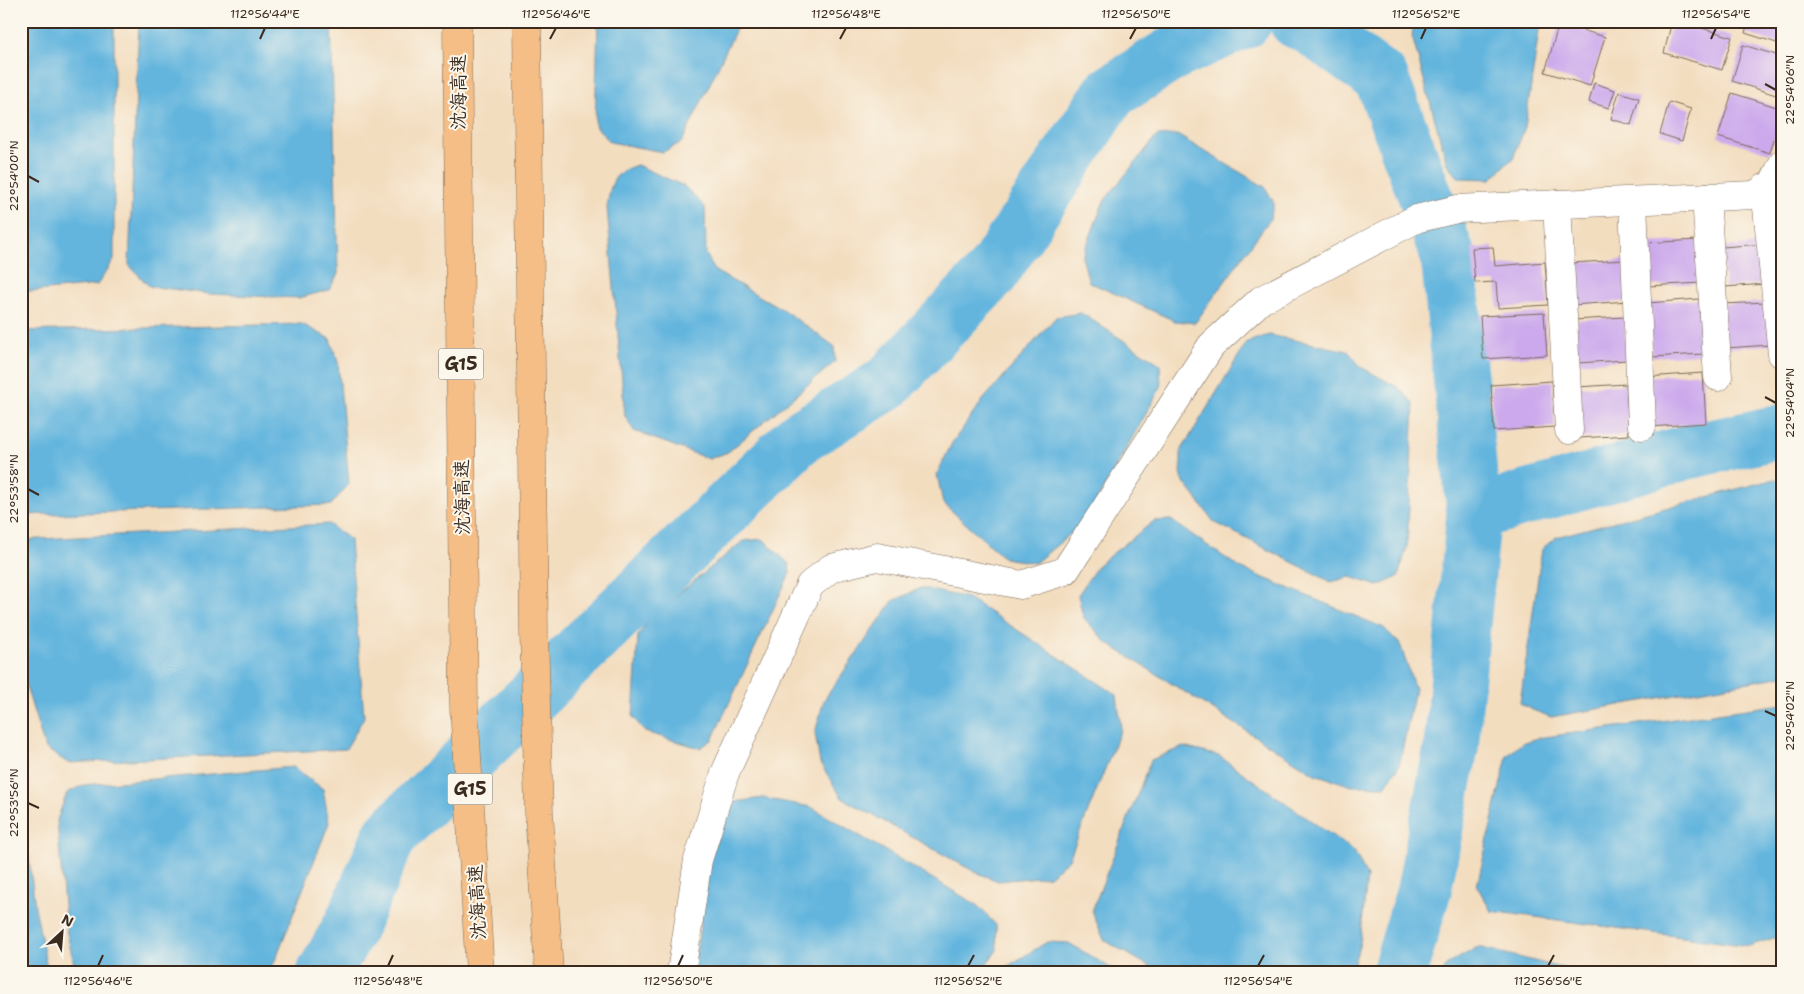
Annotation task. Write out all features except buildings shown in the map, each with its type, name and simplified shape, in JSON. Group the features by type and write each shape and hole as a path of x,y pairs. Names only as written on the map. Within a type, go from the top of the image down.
{"highway":[{"name":"沈海高速","path":"458,21 464,707 480,973"},
{"path":"527,21 534,632 539,813 549,973"}],"street":[{"path":"681,973 698,860 725,774 810,586 831,568 877,557 1021,586 1065,571 1211,346 1261,300 1416,219 1457,209 1754,195 1772,185 1783,163"},
{"path":"1766,188 1782,354"},
{"path":"1706,197 1718,376"},
{"path":"1632,201 1642,426"},
{"path":"1557,204 1568,430"}],"water":[{"path":"21,21 114,21 114,260 97,285 21,291"},
{"path":"139,21 331,21 338,274 329,290 299,298 209,294 149,286 129,265"},
{"path":"598,21 740,21 682,142 663,152 610,142 595,125"},
{"path":"1414,21 1537,21 1539,30 1525,127 1513,158 1491,179 1459,178 1447,164 1412,36"},
{"path":"1177,135 1265,187 1274,203 1270,219 1195,323 1175,321 1089,282 1082,257 1104,201 1157,136"},
{"path":"637,165 684,186 705,207 706,254 715,271 782,309 834,346 835,362 728,452 709,459 634,431 625,416 607,207 614,180 622,172"},
{"path":"1081,313 1160,364 1161,387 1084,523 1035,563 1004,558 943,503 937,474 952,443 983,400 1056,317"},
{"path":"302,324 330,339 338,362 349,484 331,505 21,515 21,331"},
{"path":"1269,335 1348,351 1361,367 1399,388 1414,404 1407,547 1398,577 1378,586 1350,577 1331,582 1214,522 1181,478 1181,451 1247,342"},
{"path":"1775,479 1783,482 1783,676 1551,717 1520,703 1542,549 1556,537"},
{"path":"1171,520 1240,568 1384,628 1400,644 1415,689 1399,766 1385,786 1352,786 1315,774 1107,643 1083,617 1078,595 1098,565 1154,521"},
{"path":"329,524 350,540 364,717 346,749 68,763 45,748 21,670 21,540"},
{"path":"763,539 789,564 790,573 712,740 700,748 645,732 633,717 638,636 654,614 743,541"},
{"path":"921,588 968,598 1117,695 1121,729 1069,859 1049,876 998,881 973,871 842,798 820,763 815,733 824,700 893,601"},
{"path":"1783,704 1783,935 1749,946 1491,911 1477,886 1507,756 1522,743 1538,738"},
{"path":"1183,747 1219,756 1354,851 1367,877 1360,943 1351,973 1161,973 1104,940 1092,911 1151,760"},
{"path":"293,767 323,789 329,823 270,973 76,973 66,929 57,820 67,793 84,785"},
{"path":"21,793 35,907 48,973 21,973"},
{"path":"763,798 811,807 977,905 996,925 997,950 985,967 969,973 693,973 711,852 734,802"},
{"path":"1047,942 1069,943 1119,973 995,973"},
{"path":"1478,947 1579,973 1443,973 1446,965"}],"waterway":[{"path":"324,973 351,925 390,835 799,438 886,384 992,273 1110,93 1175,52 1245,21"},
{"path":"1296,21 1308,26 1381,78 1448,256 1474,513 1451,748 1424,890 1399,973"},
{"path":"1474,513 1684,453 1783,431"}]}
